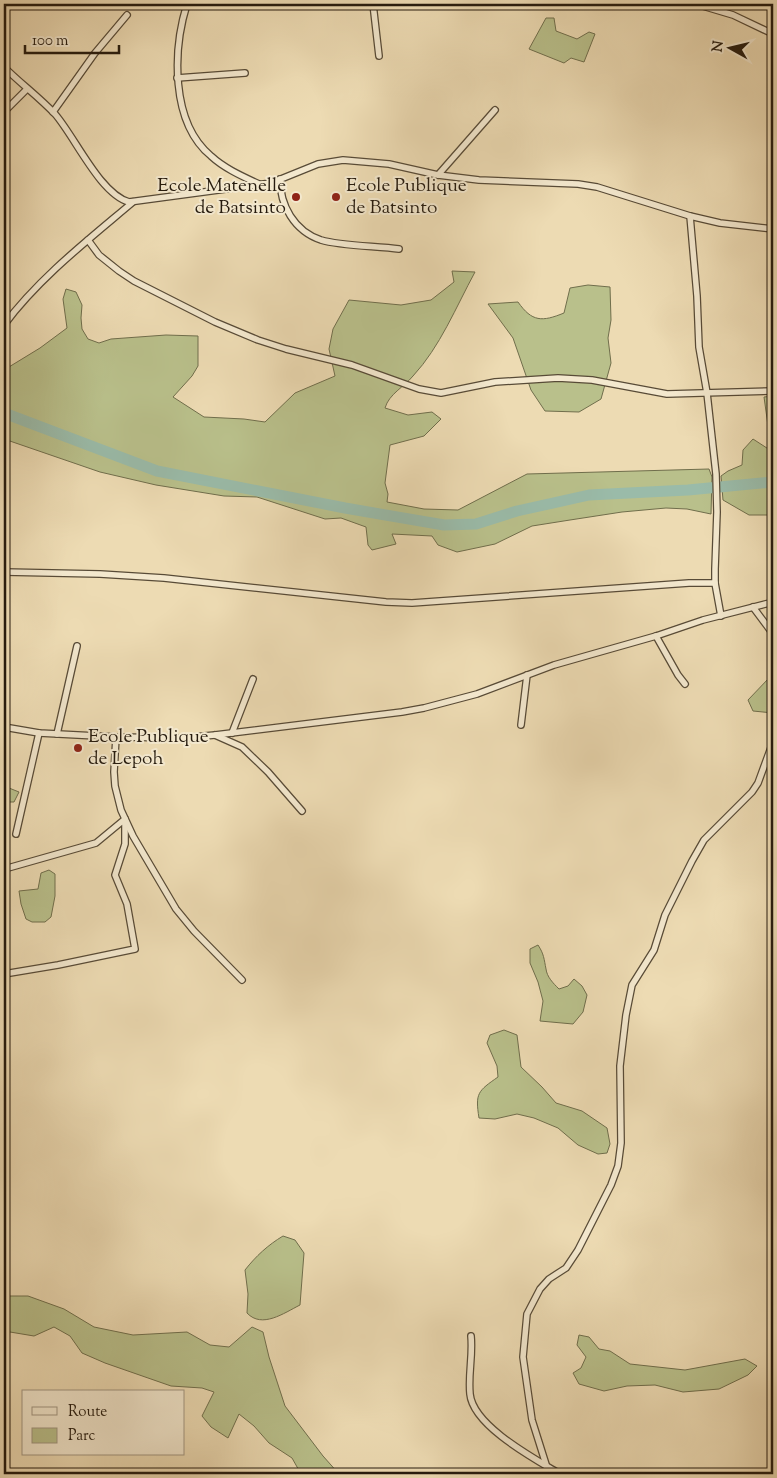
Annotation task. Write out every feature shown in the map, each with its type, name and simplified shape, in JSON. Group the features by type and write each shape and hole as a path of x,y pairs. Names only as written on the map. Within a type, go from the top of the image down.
{"street":[{"path":"188,4 181,30 177,59 177,78 182,106 189,125 198,142 210,156 261,185"},
{"path":"373,4 379,56"},
{"path":"696,4 733,15 773,34"},
{"path":"53,112 95,53 127,15"},
{"path":"4,67 53,112 74,139 101,180 112,193 123,200 133,202 159,197 261,185 271,183 318,164 343,160 389,164 438,175 479,180 560,182 588,185 690,216 720,223 773,229"},
{"path":"177,78 245,73"},
{"path":"4,112 28,89"},
{"path":"438,175 495,110"},
{"path":"280,179 280,191 287,212 294,221 311,235 320,240 331,242 399,248"},
{"path":"4,325 29,295 88,240 133,202"},
{"path":"690,216 697,296 699,347 707,394 716,474 715,583 722,616"},
{"path":"88,240 99,255 119,271 215,322 267,343 352,365 419,390 441,392 495,382 558,378 592,380 667,394 773,391"},
{"path":"4,572 100,574 164,578 386,602 412,603 715,583"},
{"path":"4,727 40,733 183,738 424,708 477,694 554,665 773,602"},
{"path":"754,607 773,634"},
{"path":"656,636 684,684"},
{"path":"57,734 77,646"},
{"path":"521,725 526,675"},
{"path":"232,733 253,680"},
{"path":"16,834 40,733"},
{"path":"216,735 242,747 268,772 302,811"},
{"path":"116,737 115,779 121,810 146,860 176,909 194,931 242,980"},
{"path":"549,1474 533,1427 524,1362 524,1337 527,1314 540,1289 549,1279 566,1268 578,1250 616,1172 621,1151 620,1066 626,1015 632,986 654,950 665,915 692,861 707,836 752,792 758,783 773,742"},
{"path":"8,868 96,843 125,819"},
{"path":"4,974 58,966 135,949 127,904 115,874 125,844 125,819"},
{"path":"471,1336 473,1355 470,1393 473,1403 494,1431 560,1474"}],"green space":[{"path":"546,18 554,18 556,31 577,39 589,32 595,34 584,62 571,58 564,63 529,49"},
{"path":"452,271 475,272 447,326 423,365 393,395 385,408 408,415 432,412 441,419 424,436 390,445 385,483 388,494 387,502 424,509 458,510 527,474 709,469 712,477 711,514 687,509 666,508 622,512 532,526 495,544 457,552 438,545 432,536 392,534 396,544 372,550 368,545 366,527 341,518 325,519 257,497 224,496 156,485 100,472 4,439 4,370 40,348 67,328 63,299 66,289 76,292 82,305 82,329 88,339 99,343 111,339 166,335 198,336 198,366 192,376 173,397 204,417 265,422 295,393 335,376 329,349 333,329 349,300 401,305 431,300 454,282"},
{"path":"588,285 610,287 611,320 608,338 611,363 601,399 579,412 545,411 531,390 513,338 488,304 518,302 533,317 550,318 564,313 570,288"},
{"path":"773,396 773,440 770,440 764,397"},
{"path":"753,439 773,452 773,514 771,515 749,515 723,500 721,476 742,465 743,450"},
{"path":"773,662 773,713 753,711 748,700 769,678"},
{"path":"4,786 19,792 14,802 4,802"},
{"path":"49,870 55,874 55,896 51,917 45,922 32,922 26,919 19,891 38,889 41,873"},
{"path":"538,945 543,954 548,975 557,987 559,989 568,986 574,979 582,986 587,995 583,1012 573,1024 540,1021 543,1001 530,963 530,949"},
{"path":"504,1030 517,1035 521,1067 556,1103 582,1111 607,1128 610,1144 607,1153 598,1154 578,1145 558,1128 534,1118 517,1114 495,1119 479,1118 477,1103 479,1093 498,1077 497,1066 487,1043 490,1035"},
{"path":"283,1236 295,1240 304,1253 300,1305 273,1318 259,1320 247,1313 248,1294 245,1270 263,1251"},
{"path":"4,1296 28,1296 64,1309 94,1327 133,1335 187,1332 210,1345 229,1347 252,1327 263,1332 285,1406 339,1474 301,1474 292,1458 269,1443 254,1426 239,1414 228,1438 211,1427 202,1416 214,1392 202,1388 171,1386 105,1363 82,1353 70,1336 54,1327 34,1336 4,1331"},
{"path":"579,1335 589,1337 599,1349 610,1351 630,1364 685,1370 745,1359 757,1366 748,1375 719,1389 683,1392 655,1385 627,1386 604,1391 579,1384 573,1373 581,1368 586,1357 577,1345"}],"waterway":[{"path":"4,413 157,471 345,508 444,525 476,524 517,511 589,495 688,490 773,482"}],"place":[{"name":"Ecole Matenelle de Batsinto","path":"296,197"},
{"name":"Ecole Publique de Batsinto","path":"336,197"},
{"name":"Ecole Publique de Lepoh","path":"78,748"}]}
